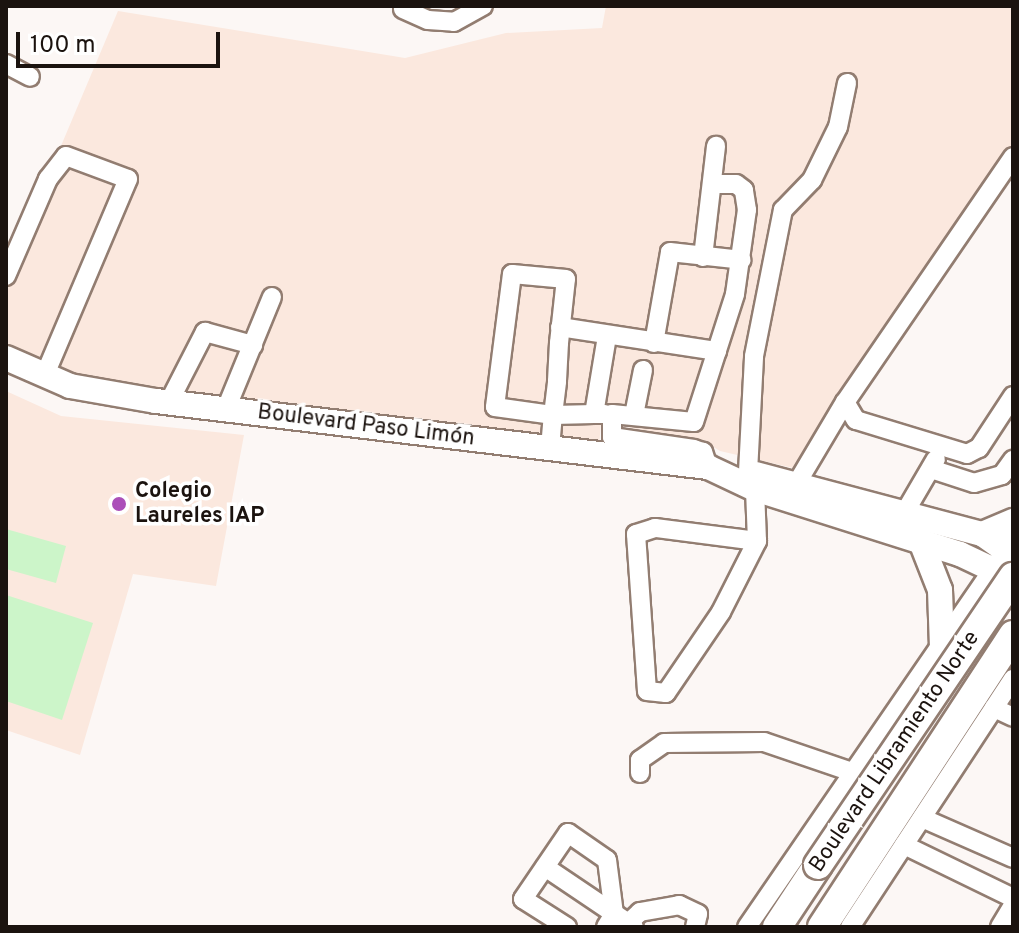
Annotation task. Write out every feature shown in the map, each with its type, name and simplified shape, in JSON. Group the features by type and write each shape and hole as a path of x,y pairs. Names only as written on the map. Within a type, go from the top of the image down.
{"highway":[{"name":"Boulevard Libramiento Norte","path":"777,927 1008,564"},
{"name":"Boulevard Libramiento Norte","path":"822,927 1013,635"}],"main road":[{"name":"Boulevard Paso Limón","path":"6,358 70,386 169,402 550,448 735,476 792,491 905,512 982,534 1008,564"},
{"name":"Boulevard Paso Limón","path":"792,491 922,544 1008,564"},
{"path":"982,534 1013,521"},
{"path":"922,544 940,590 942,648"}],"street":[{"path":"384,6 403,8 428,20 454,22 483,6"},
{"path":"6,64 30,77"},
{"path":"757,541 655,528 636,534 647,691 666,693 721,612 757,541 735,476 754,356 783,210 812,180 838,127 847,83"},
{"path":"703,257 716,146"},
{"path":"6,276 48,179 66,156 128,179 45,375"},
{"path":"792,491 845,402 1013,157"},
{"path":"550,448 553,415 560,327 566,279 512,274 495,407 553,415 634,415 694,422 742,260 744,190 736,184 713,184"},
{"path":"654,343 670,252 742,260"},
{"path":"226,409 272,297"},
{"path":"560,327 717,351"},
{"path":"169,402 205,332 253,345"},
{"path":"607,336 603,414 612,437 694,449 703,452 735,476"},
{"path":"634,415 643,370"},
{"path":"845,402 847,413 856,420 973,453 1013,396"},
{"path":"905,512 943,446"},
{"path":"931,469 974,483 1002,475 1013,460"},
{"path":"747,927 852,772 942,648 1008,564"},
{"path":"850,927 1013,679"},
{"path":"994,708 1013,717"},
{"path":"640,773 640,760 664,743 764,742 852,772"},
{"path":"922,818 1013,858"},
{"path":"567,927 523,899 568,833 607,860 621,923"},
{"path":"904,845 1013,898"},
{"path":"545,867 621,923"},
{"path":"621,923 640,912 679,905 698,914 695,927"},
{"path":"1000,927 1013,905"}],"shaded area":[{"path":"606,6 1013,6 1013,161 806,471 720,451 702,440 601,423 599,446 73,378 6,348 6,276 118,11 405,58 506,33 602,28"},
{"name":"Colegio Laureles IAP","path":"6,391 61,416 244,435 216,586 133,574 80,755 6,730"}],"green space":[{"path":"6,529 66,546 56,583 6,569"},
{"path":"6,595 93,623 62,720 6,701"}],"place":[{"name":"Colegio Laureles IAP","path":"119,504"}]}
